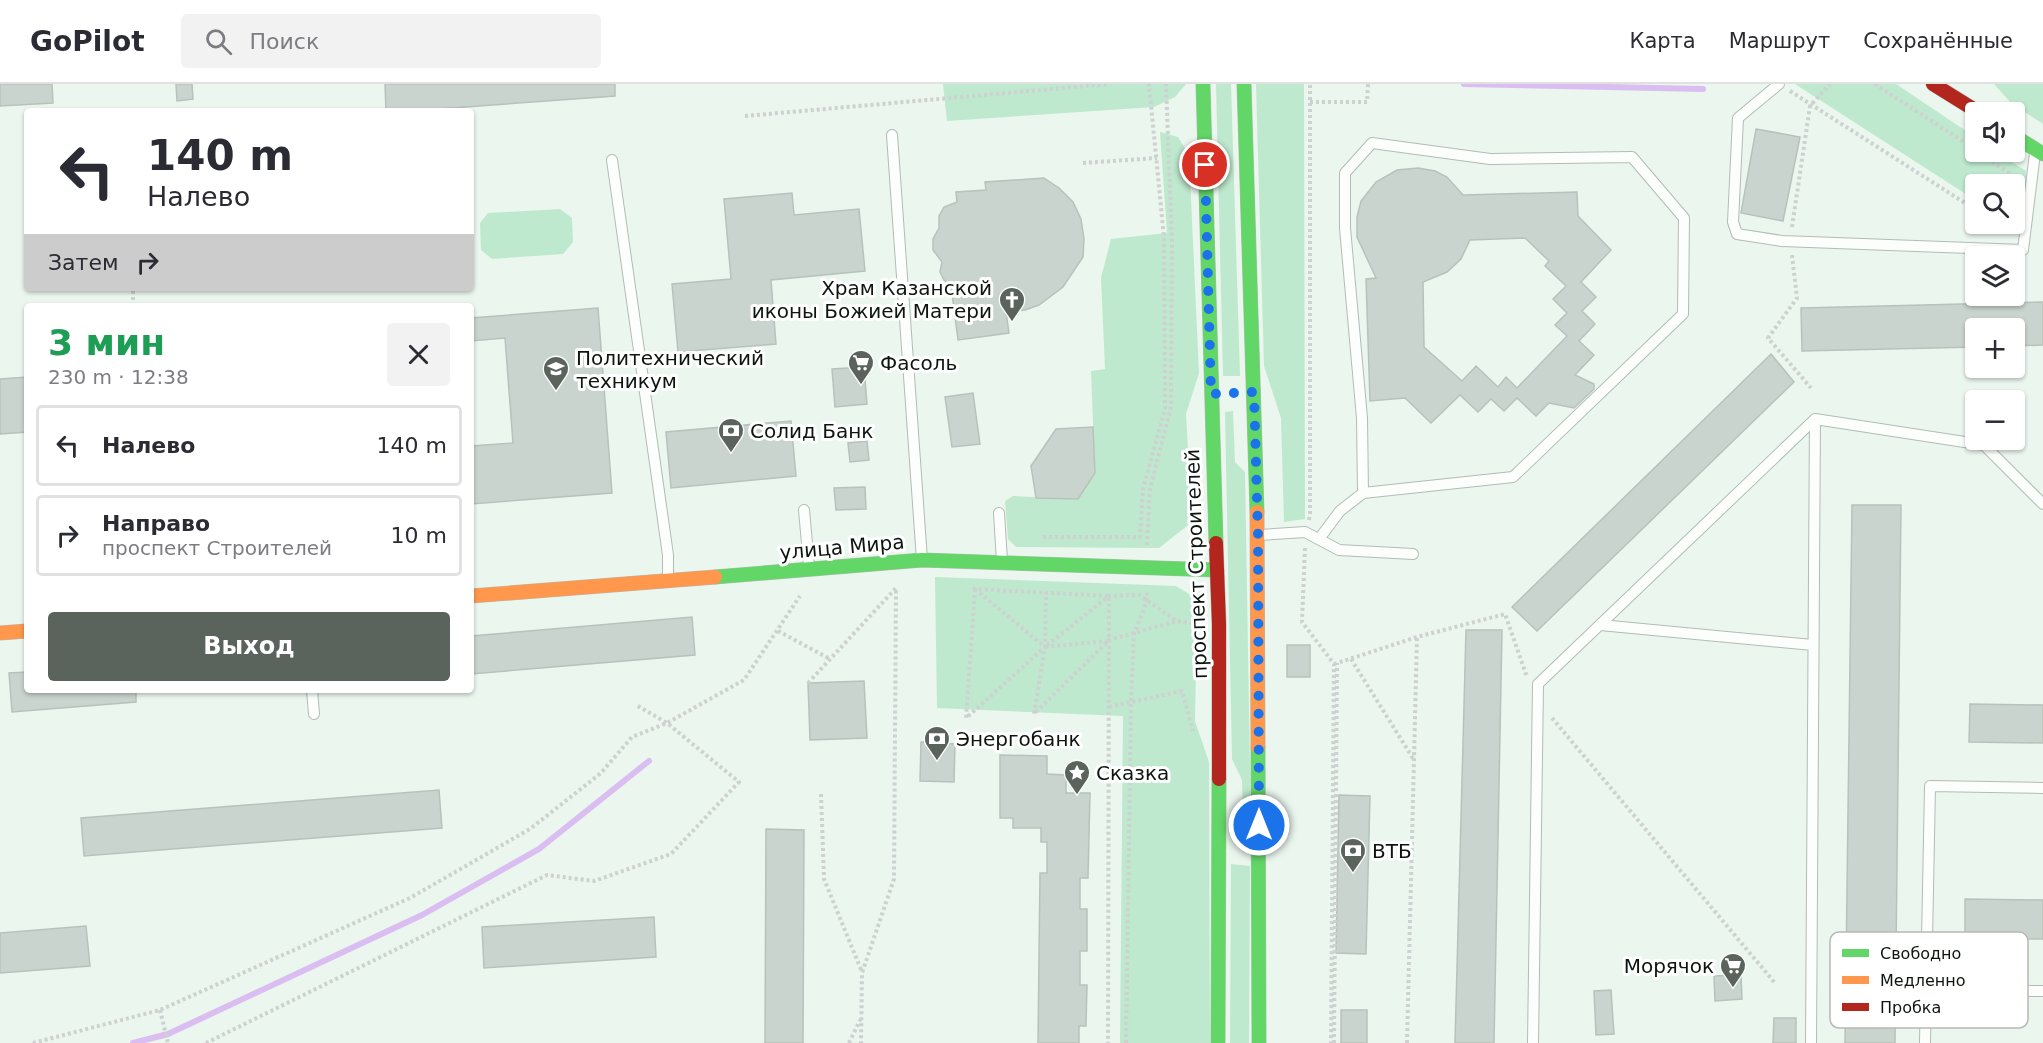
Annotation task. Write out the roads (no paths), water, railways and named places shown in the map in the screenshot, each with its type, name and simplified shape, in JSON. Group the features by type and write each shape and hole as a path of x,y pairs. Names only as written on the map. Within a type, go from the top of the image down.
{"street":[{"name":"проспект Строителей","path":"1203,84 1216,394 1217,570 1224,846 1218,1043"},
{"path":"1244,84 1248,392 1258,535 1254,848 1259,1043"},
{"path":"1933,84 1965,104"},
{"path":"2025,143 2039,152"},
{"name":"улица Мира","path":"474,596 922,560 1217,570"},
{"path":"0,633 24,630"}],"lane":[{"path":"1779,84 1738,118 1733,222 1737,234 1782,241 2023,250 2031,187 2039,152"},
{"path":"892,135 922,560"},
{"path":"1318,539 1340,511 1363,493 1513,477 1683,314 1684,218 1632,157 1490,159 1372,143 1345,173 1345,228 1362,418 1363,493"},
{"path":"612,160 668,555 668,581"},
{"path":"1815,419 1984,444 2043,504"},
{"path":"1533,1043 1538,684 1815,419"},
{"path":"1811,1043 1815,419"},
{"path":"804,510 809,570"},
{"path":"999,513 1002,563"},
{"path":"1258,535 1305,532 1339,550 1413,554"},
{"path":"1600,625 1813,645"},
{"path":"312,693 314,714"},
{"path":"1927,932 1930,786 2043,788"},
{"path":"2028,991 2043,991"},
{"path":"1925,1028 1925,1043"}],"waterway":[{"path":"1464,84 1703,89"},
{"path":"133,1043 168,1034 422,915 539,849 649,761"}],"place":[{"name":"Храм Казанской иконы Божией Матери","path":"1012,323"},
{"name":"Фасоль","path":"861,386"},
{"name":"Политехнический техникум","path":"556,392"},
{"name":"Солид Банк","path":"731,454"},
{"name":"Энергобанк","path":"937,762"},
{"name":"Сказка","path":"1077,796"},
{"name":"ВТБ","path":"1353,874"},
{"name":"Морячок","path":"1733,989"}]}
